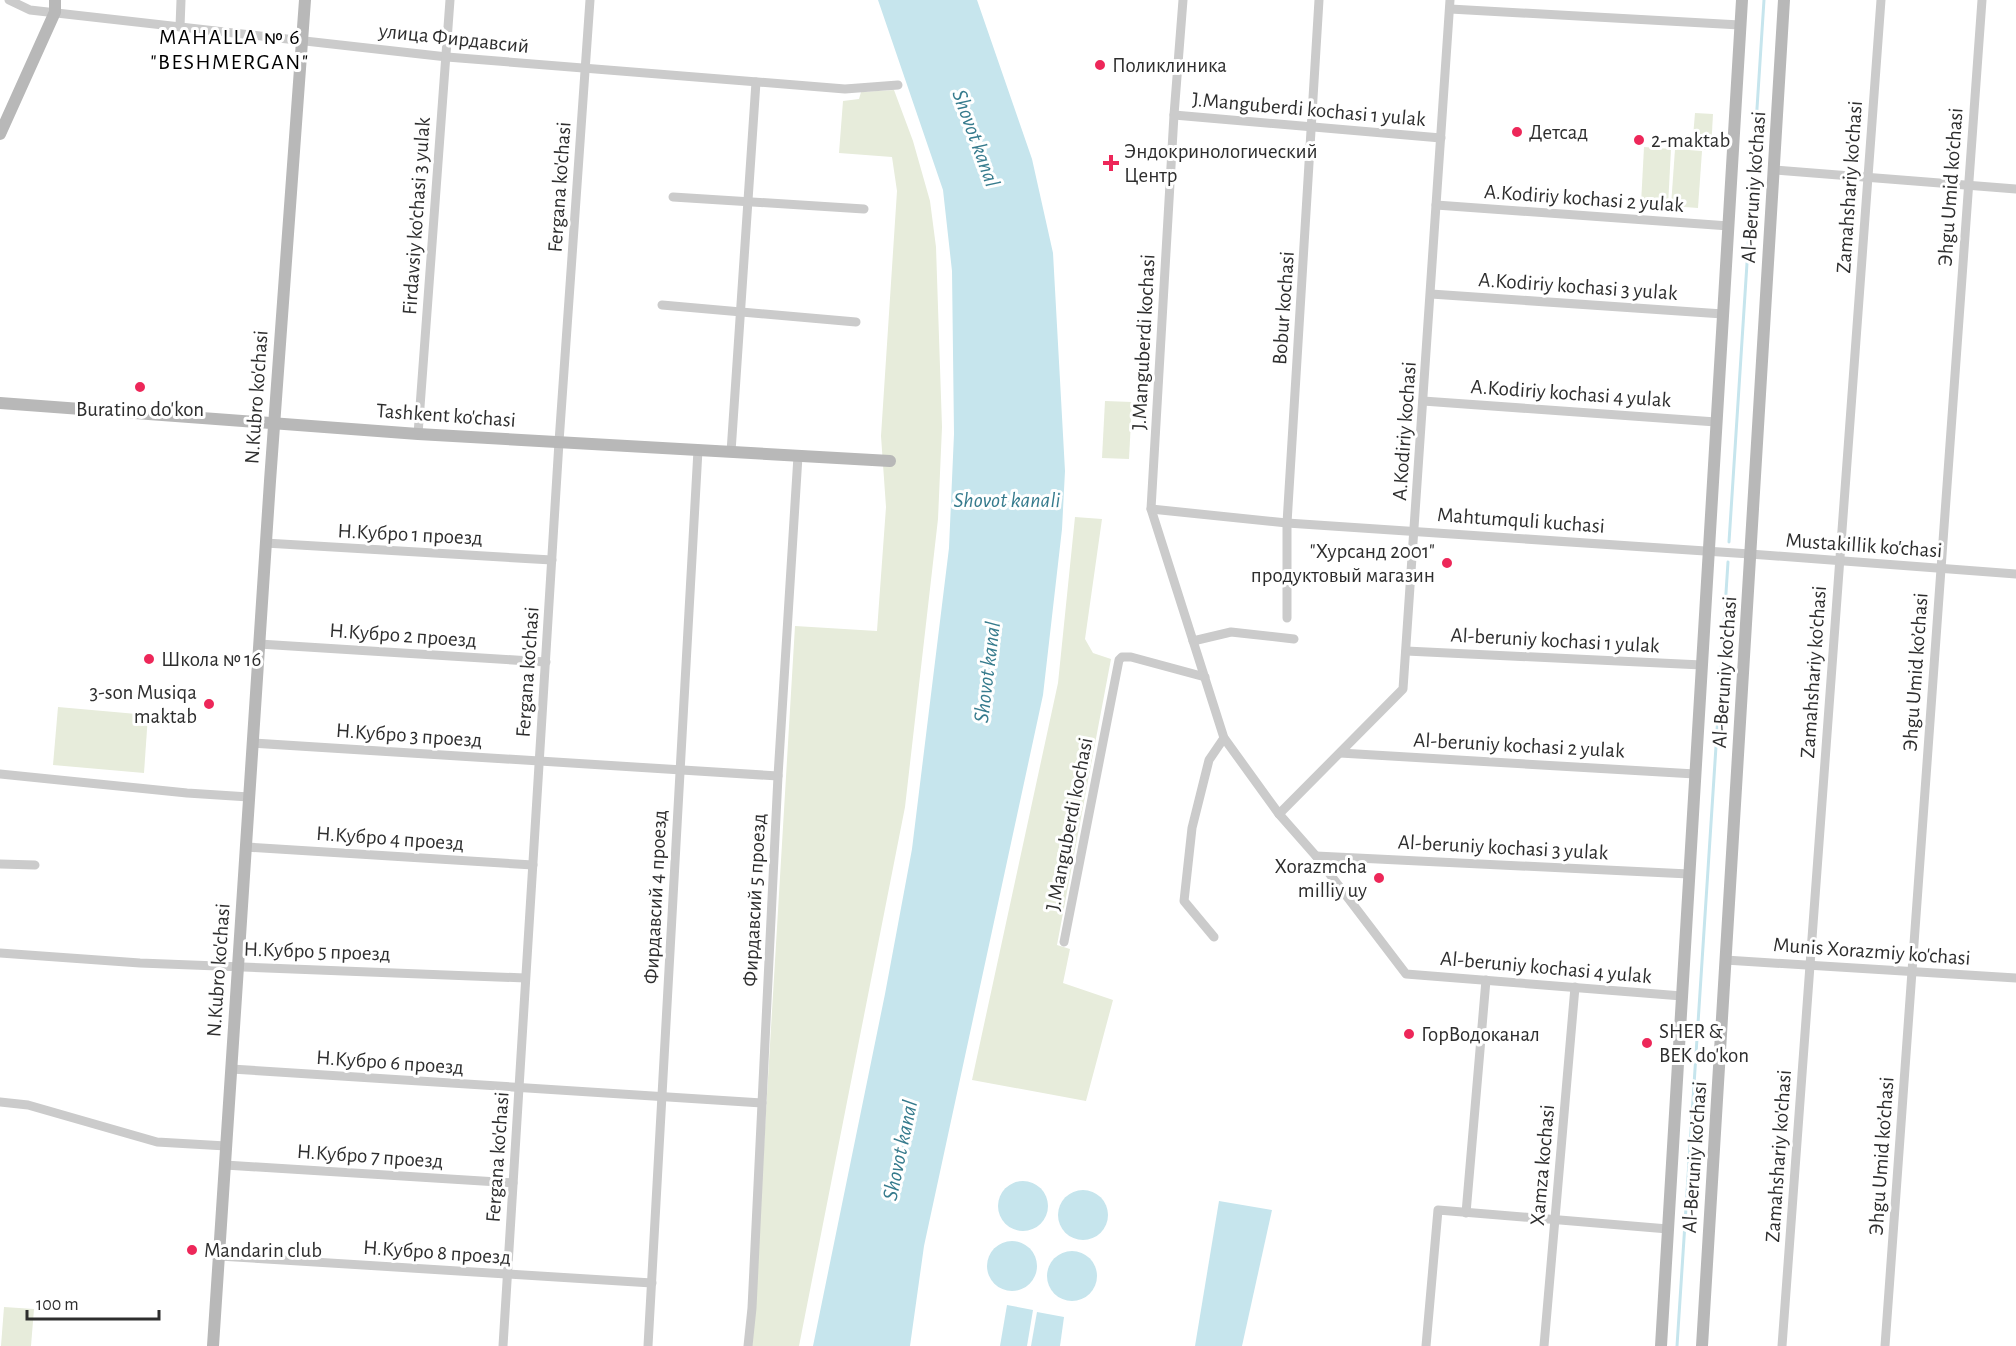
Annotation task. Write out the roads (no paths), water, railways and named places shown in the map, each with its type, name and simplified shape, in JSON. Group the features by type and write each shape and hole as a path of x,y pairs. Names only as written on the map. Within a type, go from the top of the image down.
{"main road":[{"name":"N.Kubro ko'chasi","path":"213,1346 274,422 306,0"},
{"name":"Al-Beruniy ko’chasi","path":"1661,1346 1742,0"},
{"name":"Al-Beruniy ko’chasi","path":"1702,1346 1784,0"},
{"path":"0,134 55,6"},
{"name":"Tashkent ko'chasi","path":"0,403 418,434 890,460"}],"street":[{"name":"улица Фирдавсий","path":"9,0 30,10 55,6 180,27 447,57 845,89 898,85"},
{"path":"180,27 182,0"},
{"name":"Firdavsiy ko'chasi 3 yulak","path":"418,434 450,0"},
{"name":"Fergana ko'chasi","path":"503,1346 559,442 590,0"},
{"name":"J.Manguberdi kochasi","path":"1183,0 1151,509 1224,738 1279,814 1316,856 1406,974"},
{"name":"Bobur kochasi","path":"1287,618 1287,523 1319,0"},
{"name":"Zamahshariy ko'chasi","path":"1782,1346 1881,0"},
{"name":"Эhgu Umid ko’chasi","path":"1885,1346 1982,0"},
{"path":"1450,4 1740,25"},
{"name":"A.Kodiriy kochasi","path":"1279,814 1403,689 1450,4"},
{"path":"731,452 756,82"},
{"name":"J.Manguberdi kochasi 1 yulak","path":"1174,115 1441,138"},
{"path":"1774,170 2016,189"},
{"path":"673,197 864,209"},
{"name":"A.Kodiriy kochasi 2 yulak","path":"1436,205 1729,226"},
{"name":"A.Kodiriy kochasi 3 yulak","path":"1431,294 1723,314"},
{"path":"662,305 856,322"},
{"name":"A.Kodiriy kochasi 4 yulak","path":"1424,401 1716,422"},
{"name":"Фирдавсий 4 проезд","path":"648,1346 698,450"},
{"name":"Фирдавсий 5 проезд","path":"748,1346 752,1308 778,776 798,456"},
{"name":"Mahtumquli kuchasi","path":"1151,509 1287,523 1709,551"},
{"name":"Н.Кубро 1 проезд","path":"266,543 552,560"},
{"name":"Mustakillik ko'chasi","path":"1709,551 2016,574"},
{"path":"1193,640 1231,632 1294,639"},
{"name":"Н.Кубро 2 проезд","path":"259,644 546,662"},
{"name":"Al-beruniy kochasi 1 yulak","path":"1406,651 1702,665"},
{"name":"J.Manguberdi kochasi","path":"1064,942 1119,660 1122,657 1131,657 1205,677"},
{"path":"1214,937 1184,901 1192,828 1209,760 1224,738"},
{"name":"Н.Кубро 3 проезд","path":"252,743 778,776"},
{"name":"Al-beruniy kochasi 2 yulak","path":"1340,753 1695,774"},
{"path":"0,774 249,797"},
{"name":"Н.Кубро 4 проезд","path":"246,848 533,866"},
{"name":"Al-beruniy kochasi 3 yulak","path":"1316,856 1689,874"},
{"path":"0,864 35,865"},
{"name":"Н.Кубро 5 проезд","path":"0,953 140,963 525,978"},
{"name":"Munis Xorazmiy ko'chasi","path":"1725,960 2016,978"},
{"name":"Al-beruniy kochasi 4 yulak","path":"1406,974 1682,996"},
{"path":"1466,1213 1486,980"},
{"name":"Xamza kochasi","path":"1544,1346 1575,987"},
{"name":"Н.Кубро 6 проезд","path":"231,1069 762,1103"},
{"path":"0,1102 28,1105 157,1142 226,1146"},
{"name":"Н.Кубро 7 проезд","path":"225,1165 513,1183"},
{"path":"1426,1346 1438,1210 1668,1229"},
{"name":"Н.Кубро 8 проезд","path":"219,1256 652,1283"}],"water":[{"name":"Shovot kanali","path":"878,0 977,0 1032,159 1053,253 1065,471 1062,529 1043,695 924,1246 910,1346 813,1346 885,994 912,849 949,548 954,434 952,271 943,190"},
{"path":"1018,1181 1028,1181 1041,1188 1048,1201 1048,1211 1041,1224 1028,1231 1018,1231 1009,1227 1002,1220 998,1211 998,1201 1002,1192 1009,1185"},
{"path":"1078,1190 1088,1190 1101,1197 1108,1210 1108,1220 1101,1233 1088,1240 1078,1240 1069,1236 1062,1229 1058,1220 1058,1210 1062,1201 1069,1194"},
{"path":"1219,1201 1272,1210 1242,1346 1195,1346"},
{"path":"1007,1241 1017,1241 1030,1248 1037,1261 1037,1271 1030,1284 1017,1291 1007,1291 998,1287 991,1280 987,1271 987,1261 991,1252 998,1245"},
{"path":"1067,1251 1077,1251 1090,1258 1097,1271 1097,1281 1090,1294 1077,1301 1067,1301 1058,1297 1051,1290 1047,1281 1047,1271 1051,1262 1058,1255"},
{"path":"1007,1305 1033,1310 1027,1346 1000,1346"},
{"path":"1037,1312 1064,1317 1060,1346 1031,1346"}],"waterway":[{"path":"1729,542 1764,0"},
{"path":"1677,1346 1728,562"}],"place":[{"name":"Поликлиника","path":"1100,65"},
{"name":"Детсад","path":"1517,132"},
{"name":"2-maktab","path":"1639,140"},
{"name":"Эндокринологический Центр","path":"1111,163"},
{"name":"Buratino do'kon","path":"140,387"},
{"name":"\"Хурсанд 2001\" продуктовый магазин","path":"1447,563"},
{"name":"Школа № 16","path":"149,659"},
{"name":"3-son Musiqa maktab","path":"209,704"},
{"name":"Xorazmcha milliy uy","path":"1379,878"},
{"name":"ГорВодоканал","path":"1409,1034"},
{"name":"SHER & BEK do'kon","path":"1647,1043"},
{"name":"Mandarin club","path":"192,1250"}],"district":[{"name":"MAHALLA № 6 \"BESHMERGAN\"","path":"230,48"}],"water label":[{"name":"Shovot kanal","path":"977,138"},
{"name":"Shovot kanal","path":"986,672"},
{"name":"Shovot kanal","path":"899,1150"}]}
